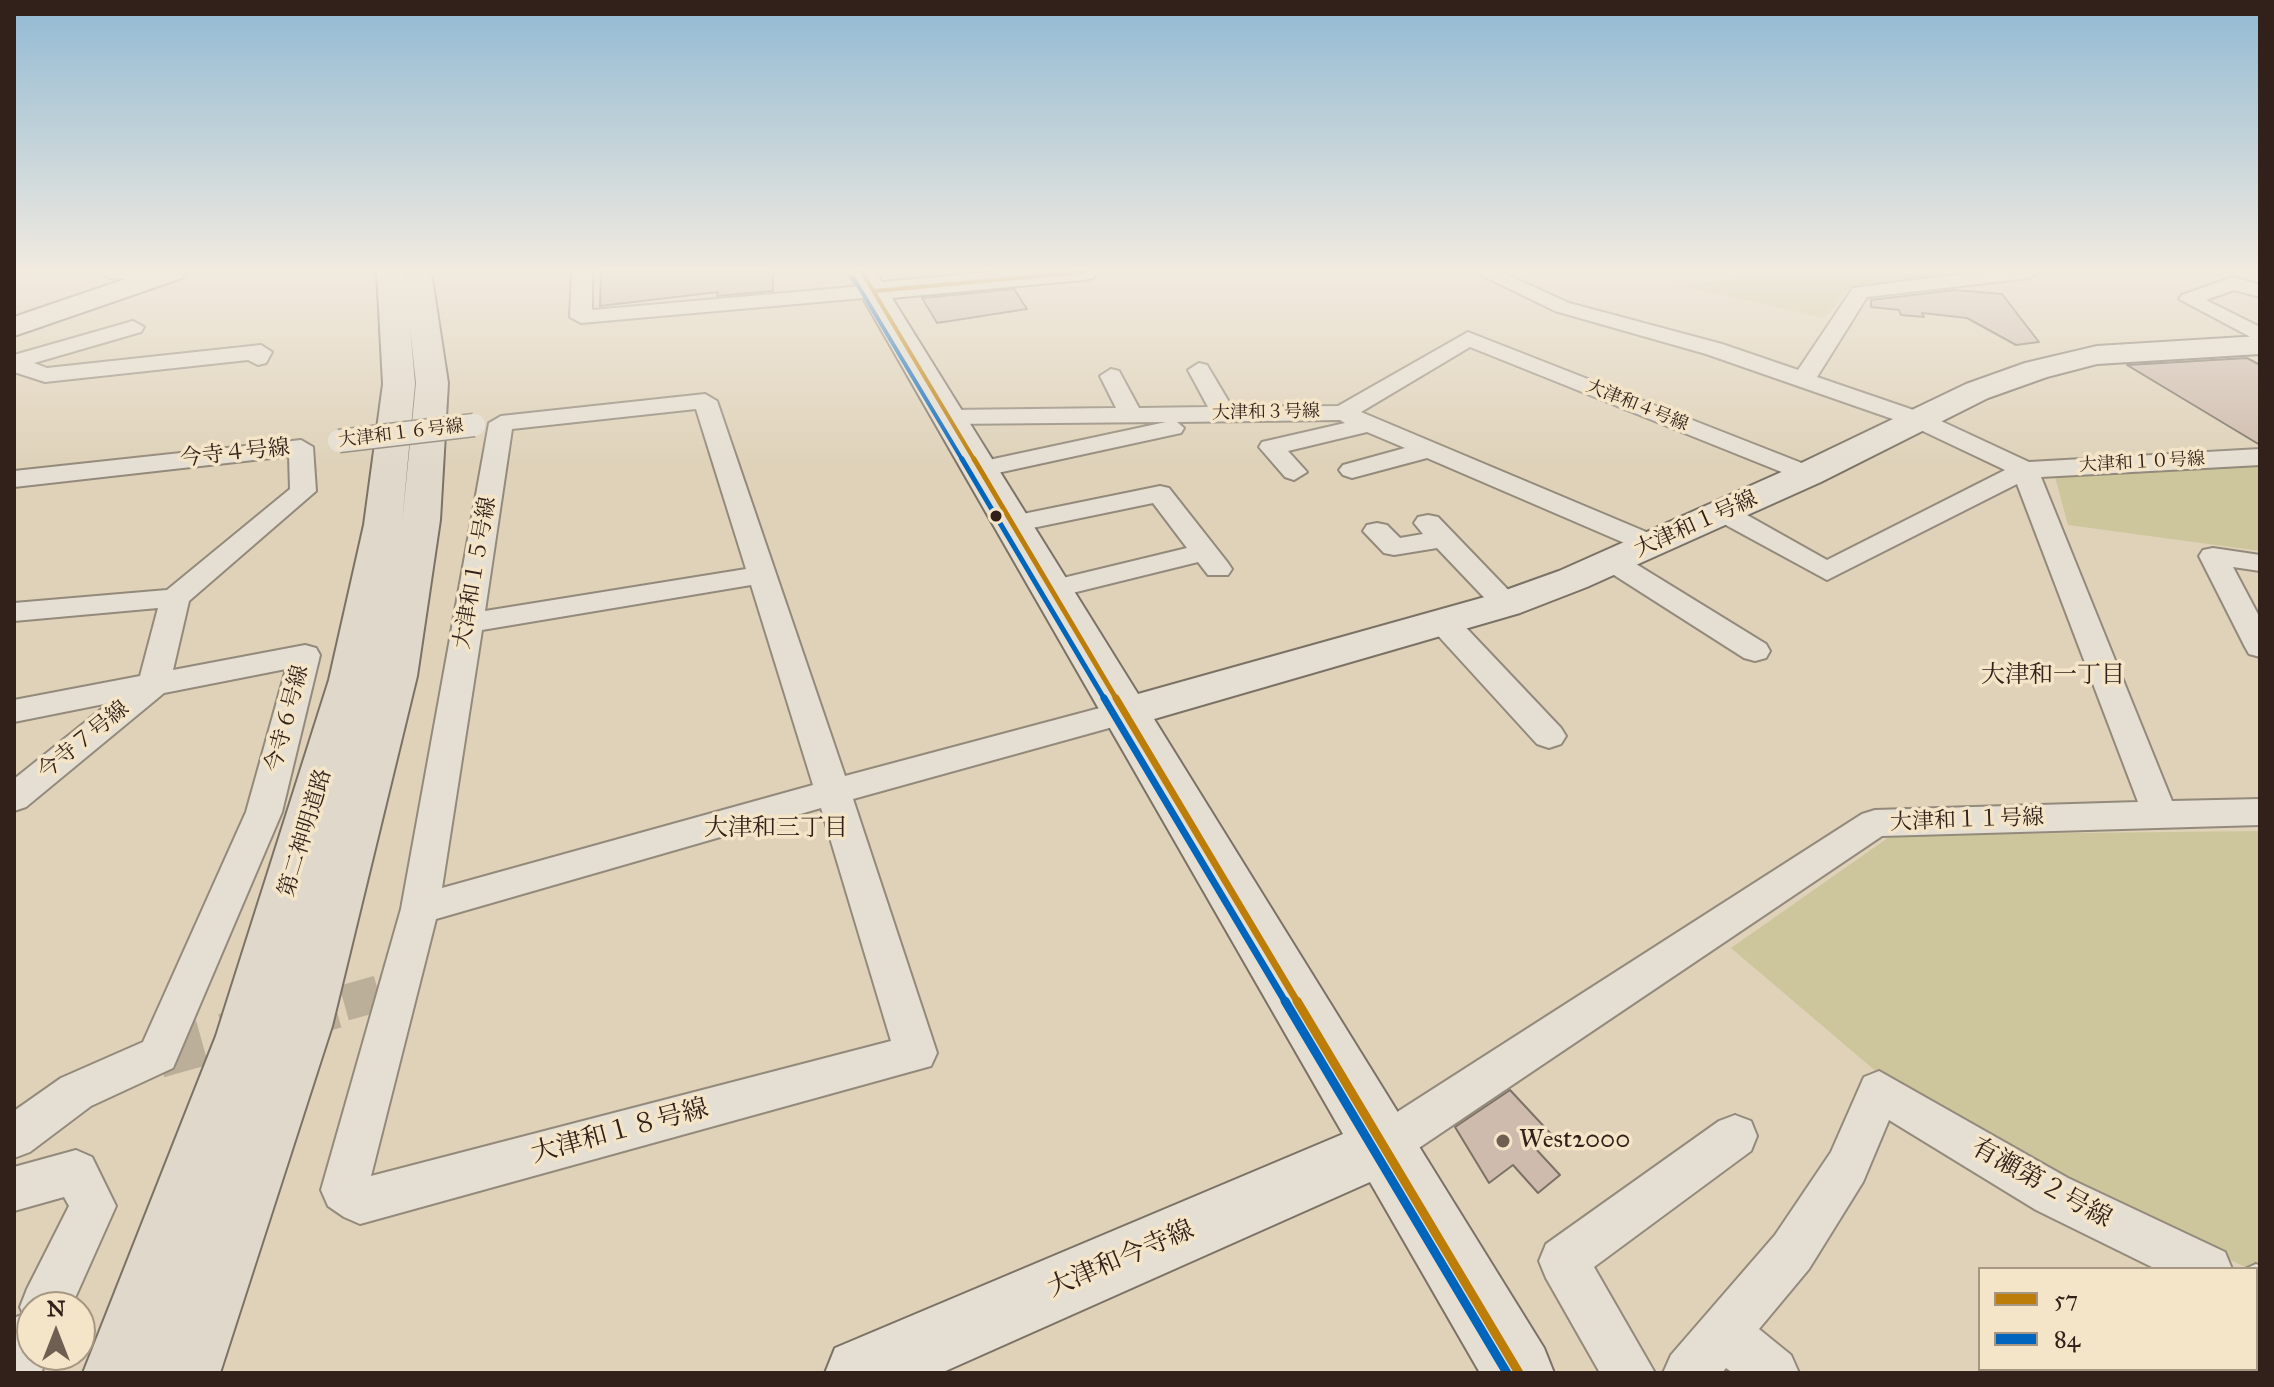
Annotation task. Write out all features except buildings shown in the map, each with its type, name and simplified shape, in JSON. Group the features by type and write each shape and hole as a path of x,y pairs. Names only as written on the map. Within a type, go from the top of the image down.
{"highway":[{"name":"第二神明道路","path":"118,1373 245,1036 351,680 383,525 399,384 396,337"},
{"name":"第二神明道路","path":"185,1373 303,1026 395,676 421,520 432,383 426,337"}],"street":[{"path":"14,363 101,337"},
{"path":"900,337 1519,1373"},
{"path":"1670,337 1804,379 1919,420 2025,470 2160,815"},
{"path":"1804,379 1831,337"},
{"name":"大津和４号線","path":"1343,413 1468,339 1808,474"},
{"name":"大津和１号線","path":"1126,712 1506,604 1653,545 1992,386 2036,370 2097,355 2260,345"},
{"path":"14,363 45,375 261,352 258,358"},
{"path":"1199,370 1224,414"},
{"path":"1111,376 1131,415"},
{"path":"488,424 705,401 833,792"},
{"name":"大津和３号線","path":"948,417 1343,413 1653,545"},
{"path":"979,469 1178,427 1182,414"},
{"name":"大津和１６号線","path":"301,447 488,424"},
{"name":"大津和１５号線","path":"420,909 467,623 488,424"},
{"path":"1294,472 1271,447 1366,425"},
{"name":"今寺４号線","path":"14,479 301,447 303,491 175,598"},
{"path":"1352,470 1427,450"},
{"name":"大津和１０号線","path":"2025,470 2260,457"},
{"path":"1722,512 1827,571 2025,470"},
{"path":"1013,524 1160,494 1211,560 1052,589"},
{"path":"1377,531 1394,547 1436,531 1506,604"},
{"path":"2260,563 2213,556 2260,647"},
{"path":"1613,562 1755,651"},
{"path":"467,623 762,575"},
{"path":"14,612 175,598 154,684"},
{"path":"1443,622 1549,736"},
{"name":"今寺６号線","path":"14,711 305,655 264,812 158,1055 76,1092 14,1137"},
{"name":"今寺７号線","path":"14,798 154,684"},
{"path":"420,909 1126,712"},
{"name":"大津和１８号線","path":"420,909 344,1190 360,1201 916,1053 833,792"},
{"name":"大津和１１号線","path":"1382,1147 1875,823 2260,812"},
{"name":"有瀬第２号線","path":"1723,1333 1792,1252 1839,1179 1879,1091 2052,1194 2204,1267"},
{"path":"1629,1373 1563,1261 1735,1136"},
{"name":"大津和今寺線","path":"860,1373 1382,1147"},
{"path":"14,1189 76,1172 93,1206 53,1291"},
{"path":"1689,1373 1723,1333 1773,1373"}],"shaded area":[{"path":"2260,462 2260,551 2068,525 2054,473"},
{"path":"2260,831 2260,1274 2258,1267 2245,1267 2046,1172 1879,1074 1731,948 1892,835"}],"tunnel":[{"path":"344,1003 398,988"},
{"path":"158,1055 351,1001"}],"transit line":[{"name":"84","path":"889,337 1507,1373"},
{"name":"57","path":"901,337 1519,1373"}],"place":[{"name":"West2000","path":"1503,1141"}],"district":[{"name":"大津和一丁目","path":"2053,676"},
{"name":"大津和三丁目","path":"776,829"}]}
